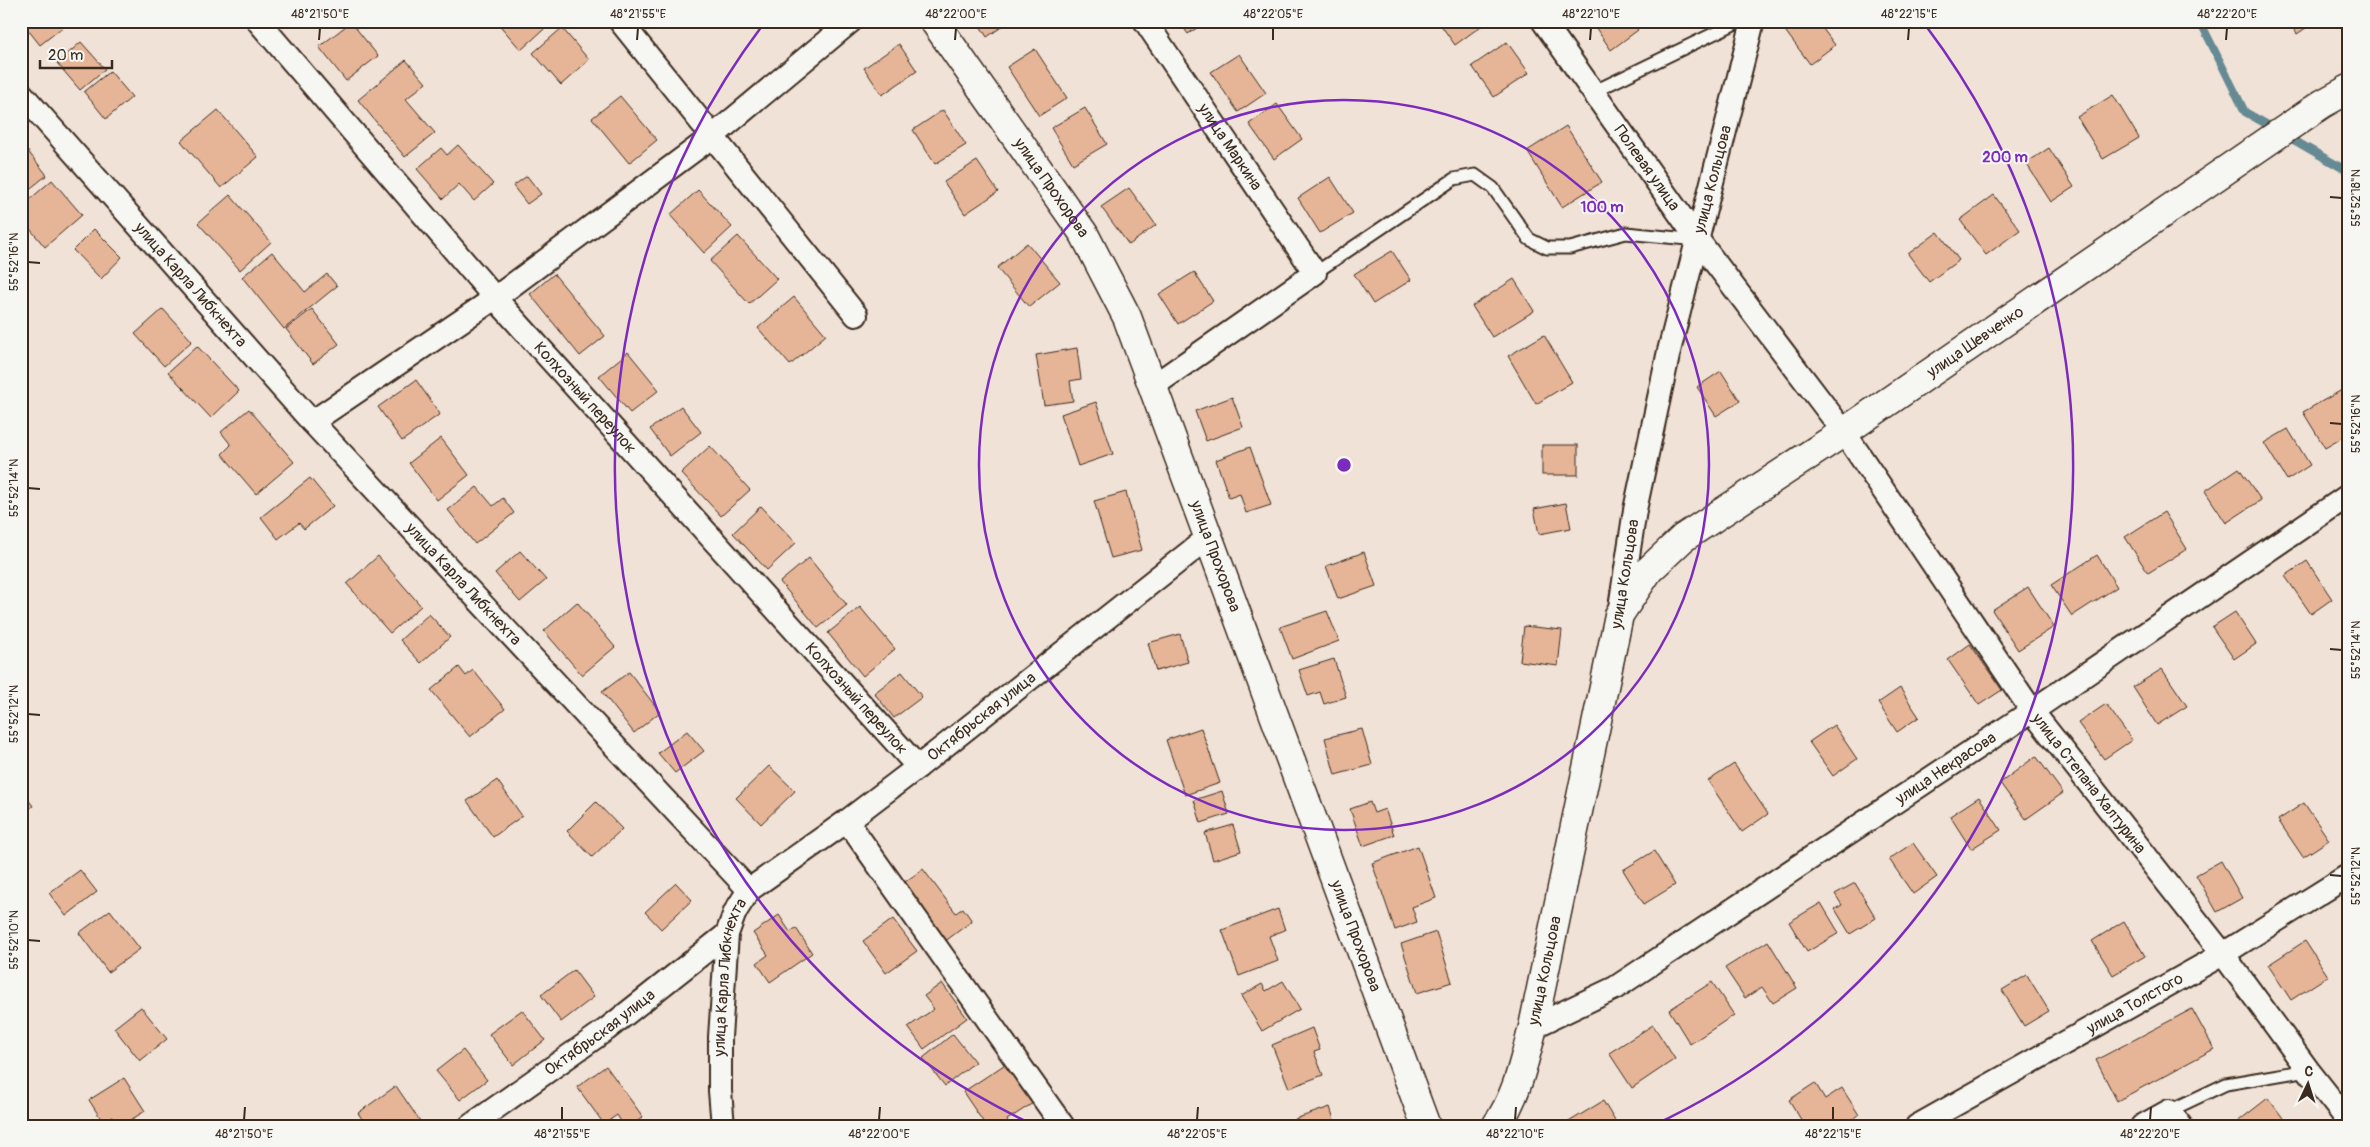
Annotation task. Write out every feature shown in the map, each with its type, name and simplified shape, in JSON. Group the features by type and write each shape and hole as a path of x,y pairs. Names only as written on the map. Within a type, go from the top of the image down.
{"main road":[{"name":"улица Прохорова","path":"934,21 1084,234 1127,318 1426,1126"},
{"name":"улица Шевченко","path":"1619,615 1649,570 1683,538 1844,432 2264,146 2322,104 2349,88"},
{"name":"улица Кольцова","path":"1496,1126 1503,1116 1520,1079 1533,1027 1619,615"}],"street":[{"name":"Колхозный переулок","path":"258,21 495,298 918,767"},
{"path":"620,21 856,315"},
{"path":"312,422 495,298 713,136 851,21"},
{"name":"улица Маркина","path":"1145,21 1315,273"},
{"name":"Полевая улица","path":"1543,21 1698,240 1844,432"},
{"name":"улица Кольцова","path":"1619,615 1641,482 1669,351 1753,21"},
{"name":"улица Карла Либкнехта","path":"21,93 312,422 749,890 735,912 727,934 720,1036 720,1091 723,1126"},
{"path":"1153,386 1315,273"},
{"name":"улица Степана Халтурина","path":"1844,432 2032,711 2223,954 2308,1070 2349,1122"},
{"name":"улица Некрасова","path":"1533,1027 1615,988 2032,711 2349,495"},
{"name":"Октябрьская улица","path":"749,890 847,821 918,767 1209,537"},
{"path":"847,821 1063,1126"},
{"name":"улица Толстого","path":"1917,1126 2223,954 2349,875"},
{"name":"Октябрьская улица","path":"470,1126 607,1029 727,934"},
{"path":"2142,1126 2175,1118"}],"lane":[{"path":"1593,92 1740,21"},
{"path":"1315,273 1454,179 1475,175 1493,188 1529,238 1547,248 1570,248 1626,233 1698,240"},
{"path":"2175,1118 2226,1084 2308,1070"}],"building":[{"path":"21,21 66,21 68,23 40,45"},
{"path":"496,21 553,21 521,50"},
{"path":"977,21 1010,21 987,37"},
{"path":"1179,21 1207,21 1188,34"},
{"path":"1438,21 1488,21 1455,45"},
{"path":"1591,21 1631,21 1638,30 1611,50"},
{"path":"1801,21 1817,21 1835,45 1810,64 1786,32"},
{"path":"2288,21 2316,21 2297,34"},
{"path":"351,22 378,56 346,81 319,47"},
{"path":"562,28 589,60 561,85 533,53"},
{"path":"81,42 105,69 80,90 57,63"},
{"path":"1507,42 1529,73 1494,97 1472,66"},
{"path":"899,44 917,71 882,95 864,68"},
{"path":"1035,49 1067,98 1039,116 1007,67"},
{"path":"1239,54 1266,93 1238,112 1211,72"},
{"path":"406,60 426,83 406,99 435,133 405,157 358,100"},
{"path":"110,71 132,97 106,119 84,92"},
{"path":"2113,95 2139,138 2103,159 2077,117"},
{"path":"620,96 657,140 629,163 592,118"},
{"path":"1277,104 1302,139 1274,159 1249,124"},
{"path":"1085,108 1107,144 1073,164 1051,128"},
{"path":"218,110 258,157 221,188 181,141"},
{"path":"943,110 966,145 935,164 913,130"},
{"path":"1566,126 1602,182 1562,207 1527,151"},
{"path":"458,145 493,184 474,201 459,184 443,199 417,169 441,148 447,155"},
{"path":"2049,148 2074,187 2051,202 2026,163"},
{"path":"26,149 47,175 21,196 21,153"},
{"path":"977,161 998,192 965,214 944,182"},
{"path":"527,176 541,194 527,204 513,186"},
{"path":"1330,177 1353,213 1320,233 1298,198"},
{"path":"52,180 82,215 45,247 21,218 21,207"},
{"path":"1129,188 1156,225 1129,245 1101,207"},
{"path":"698,190 732,227 704,253 670,215"},
{"path":"230,195 271,242 240,270 198,223"},
{"path":"1994,195 2020,230 1986,255 1960,220"},
{"path":"94,229 122,257 101,279 73,250"},
{"path":"1938,232 1959,260 1929,282 1908,254"},
{"path":"738,236 777,279 749,304 710,261"},
{"path":"1027,243 1060,282 1029,307 997,268"},
{"path":"1392,251 1411,280 1373,304 1354,274"},
{"path":"272,252 305,292 327,274 337,286 284,329 242,277"},
{"path":"1194,272 1213,301 1178,324 1159,294"},
{"path":"554,274 605,336 580,356 530,294"},
{"path":"1514,279 1534,311 1492,337 1472,306"},
{"path":"794,297 826,335 790,365 758,328"},
{"path":"163,309 192,341 164,366 135,334"},
{"path":"312,309 339,344 313,364 286,329"},
{"path":"1544,335 1572,382 1536,404 1508,356"},
{"path":"197,346 239,391 211,418 168,372"},
{"path":"1077,348 1081,379 1070,381 1073,401 1044,405 1036,355"},
{"path":"628,352 659,390 630,413 599,376"},
{"path":"1721,371 1740,401 1716,416 1697,387"},
{"path":"416,380 440,414 402,441 378,407"},
{"path":"2349,386 2349,434 2325,448 2303,412"},
{"path":"1232,397 1243,427 1206,441 1195,411"},
{"path":"1096,402 1113,454 1078,466 1061,414"},
{"path":"681,406 701,432 670,456 650,429"},
{"path":"249,409 294,462 256,494 222,454 231,445 221,432"},
{"path":"2288,429 2310,465 2287,480 2264,443"},
{"path":"441,438 469,475 437,500 409,463"},
{"path":"1542,445 1578,445 1578,475 1542,475"},
{"path":"710,446 750,490 721,516 681,473"},
{"path":"1250,447 1271,505 1246,513 1240,494 1229,498 1216,460"},
{"path":"2239,468 2261,500 2226,523 2205,491"},
{"path":"310,478 333,506 304,529 299,523 278,539 261,517"},
{"path":"477,487 493,506 503,498 514,513 475,544 448,510"},
{"path":"1126,492 1142,550 1111,558 1094,501"},
{"path":"1566,503 1571,528 1539,534 1534,509"},
{"path":"761,506 796,543 767,570 733,533"},
{"path":"2164,512 2187,549 2148,573 2125,537"},
{"path":"520,551 546,580 520,602 495,573"},
{"path":"1364,552 1376,586 1338,599 1326,566"},
{"path":"2097,555 2117,587 2072,616 2051,585"},
{"path":"378,556 421,606 390,633 347,584"},
{"path":"809,558 847,605 818,628 780,582"},
{"path":"2307,561 2332,599 2311,614 2285,576"},
{"path":"2028,587 2054,627 2018,650 1992,610"},
{"path":"577,602 615,647 582,675 544,631"},
{"path":"860,607 895,649 863,676 828,633"},
{"path":"1327,611 1339,641 1292,659 1280,627"},
{"path":"2235,612 2256,644 2234,659 2212,627"},
{"path":"429,614 450,637 421,663 400,640"},
{"path":"1524,626 1562,630 1558,666 1520,661"},
{"path":"1180,634 1188,662 1156,671 1148,643"},
{"path":"1970,644 2002,690 1979,705 1948,660"},
{"path":"1334,659 1346,697 1324,704 1320,692 1308,696 1299,670"},
{"path":"459,667 466,676 473,670 505,709 470,737 431,690"},
{"path":"2162,669 2187,706 2157,725 2133,687"},
{"path":"629,672 660,712 634,733 602,692"},
{"path":"902,672 922,697 894,718 874,693"},
{"path":"1900,688 1919,717 1897,732 1878,703"},
{"path":"2106,704 2132,740 2104,759 2078,723"},
{"path":"1834,725 1857,759 1833,776 1809,742"},
{"path":"1201,728 1220,783 1185,795 1166,740"},
{"path":"1362,729 1372,765 1335,775 1325,738"},
{"path":"687,731 704,751 675,773 658,753"},
{"path":"2036,756 2063,793 2026,819 2000,783"},
{"path":"1734,764 1768,814 1742,832 1708,781"},
{"path":"769,766 795,791 761,824 736,798"},
{"path":"497,780 522,816 493,837 467,801"},
{"path":"21,790 33,806 21,815"},
{"path":"1222,791 1229,814 1201,823 1194,800"},
{"path":"1979,797 2001,830 1971,849 1950,816"},
{"path":"596,802 622,829 592,857 567,831"},
{"path":"1370,802 1374,813 1385,809 1394,835 1363,846 1350,809"},
{"path":"2304,803 2329,840 2303,857 2278,820"},
{"path":"1233,825 1241,851 1213,860 1205,833"},
{"path":"1913,843 1937,877 1913,894 1889,859"},
{"path":"1418,846 1436,898 1412,907 1417,922 1395,930 1372,863"},
{"path":"1654,851 1675,885 1644,904 1623,870"},
{"path":"2221,861 2242,898 2217,912 2196,875"},
{"path":"923,869 956,913 963,908 972,921 944,942 902,884"},
{"path":"80,870 97,892 66,916 49,893"},
{"path":"676,883 692,900 661,929 645,912"},
{"path":"1855,883 1876,918 1850,934 1835,909 1842,905 1835,894"},
{"path":"1821,903 1839,933 1807,952 1789,922"},
{"path":"1278,909 1285,930 1269,936 1278,961 1239,976 1222,930"},
{"path":"110,910 140,949 108,972 79,933"},
{"path":"779,915 790,932 796,928 812,953 770,982 757,963 768,955 753,933"},
{"path":"893,919 917,951 886,973 863,941"},
{"path":"2124,921 2145,956 2113,975 2092,941"},
{"path":"1436,932 1452,982 1417,993 1401,944"},
{"path":"1768,941 1797,988 1773,1003 1762,987 1745,998 1725,968"},
{"path":"2305,941 2328,976 2291,1000 2268,965"},
{"path":"574,970 594,997 561,1022 541,995"},
{"path":"2027,975 2049,1011 2024,1026 2002,990"},
{"path":"1283,981 1300,1009 1262,1031 1241,996 1262,984 1266,991"},
{"path":"1712,982 1734,1015 1690,1044 1669,1010"},
{"path":"942,983 967,1018 924,1049 908,1027 934,1009 924,996"},
{"path":"141,1007 167,1039 140,1061 114,1028"},
{"path":"2192,1009 2214,1049 2117,1101 2096,1060"},
{"path":"522,1010 545,1040 513,1065 489,1034"},
{"path":"1653,1025 1675,1059 1632,1088 1609,1053"},
{"path":"1312,1028 1320,1050 1314,1052 1323,1075 1289,1088 1272,1045"},
{"path":"953,1034 975,1062 945,1086 923,1058"},
{"path":"463,1050 487,1080 460,1100 436,1071"},
{"path":"1007,1063 1033,1103 1007,1120 1010,1126 986,1126 963,1092"},
{"path":"606,1066 643,1117 631,1126 624,1126 617,1115 604,1124 577,1087"},
{"path":"124,1078 145,1111 121,1126 117,1126 112,1117 103,1122 89,1100"},
{"path":"1815,1083 1825,1099 1842,1088 1859,1115 1842,1126 1805,1126 1789,1100"},
{"path":"396,1086 422,1124 419,1126 367,1126 358,1113"},
{"path":"2268,1098 2289,1126 2232,1126"},
{"path":"1603,1101 1618,1126 1562,1126"},
{"path":"1330,1107 1336,1126 1297,1126 1295,1119"}],"waterway":[{"path":"2200,21 2245,112 2275,129"},
{"path":"2285,135 2349,172"}]}
